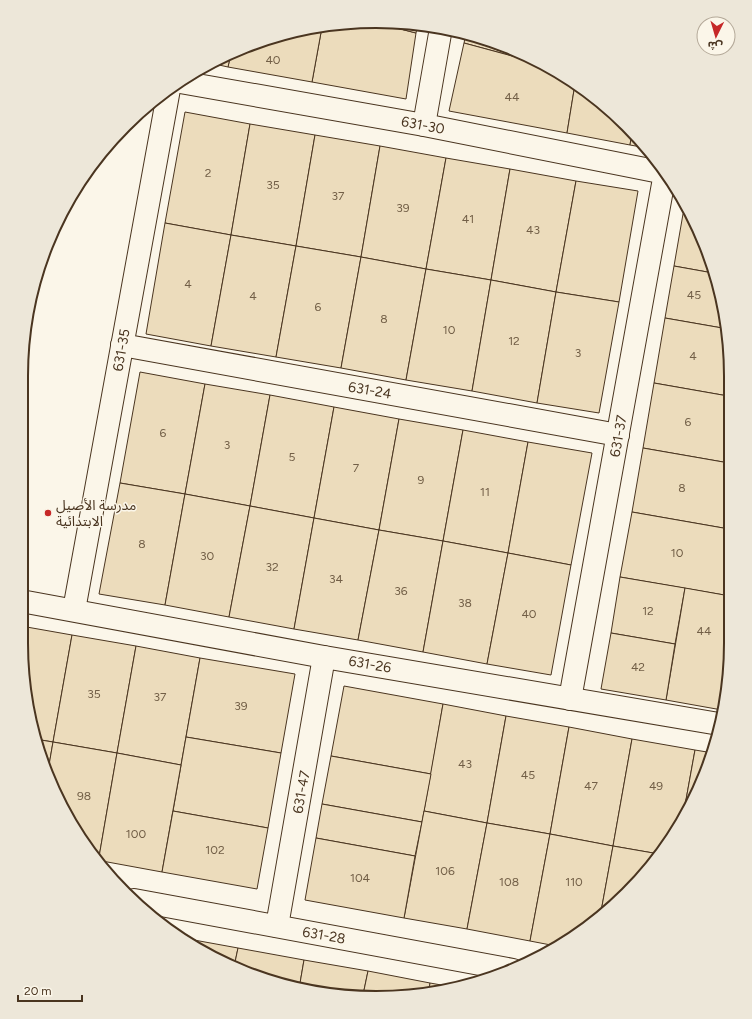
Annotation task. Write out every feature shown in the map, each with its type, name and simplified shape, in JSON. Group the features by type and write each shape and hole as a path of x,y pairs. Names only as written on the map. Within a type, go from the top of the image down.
{"street":[{"path":"424,125 440,34"},
{"name":"631-30","path":"189,84 424,125 657,171"},
{"name":"631-35","path":"74,610 166,98"},
{"name":"631-37","path":"570,699 664,181"},
{"name":"631-24","path":"122,345 618,435"},
{"name":"631-26","path":"28,601 324,657 714,723"},
{"name":"631-47","path":"277,926 324,657"},
{"name":"631-28","path":"144,902 502,968"}],"building":[{"path":"376,28 401,29 416,33 406,99 312,82 321,33"},
{"path":"401,29 417,31 416,33"},
{"path":"321,33 312,82 228,67 229,60 264,46"},
{"path":"465,40 466,40 488,46 515,57 464,43"},
{"path":"464,43 515,57 550,75 574,90 567,133 449,111"},
{"path":"229,60 228,67 220,65"},
{"path":"574,90 605,114 631,139 630,145 567,133"},
{"path":"185,112 250,124 231,235 165,223"},
{"path":"250,124 315,135 296,246 231,235"},
{"path":"315,135 380,146 361,257 296,246"},
{"path":"631,139 637,146 630,145"},
{"path":"380,146 446,158 426,269 361,257"},
{"path":"446,158 510,169 491,280 426,269"},
{"path":"510,169 576,181 556,292 491,280"},
{"path":"576,181 638,191 619,302 556,292"},
{"path":"683,214 698,243 708,272 674,266"},
{"path":"165,223 231,235 211,346 146,334"},
{"path":"231,235 296,246 276,357 211,346"},
{"path":"296,246 361,257 341,368 276,357"},
{"path":"361,257 426,269 406,380 341,368"},
{"path":"674,266 708,272 720,328 665,318"},
{"path":"426,269 491,280 472,391 406,380"},
{"path":"491,280 556,292 537,403 472,391"},
{"path":"556,292 619,302 599,413 537,403"},
{"path":"665,318 720,328 723,353 724,395 654,383"},
{"path":"140,372 205,384 185,494 120,483"},
{"path":"654,383 724,395 724,462 643,448"},
{"path":"205,384 270,395 250,506 185,494"},
{"path":"270,395 334,407 314,518 250,506"},
{"path":"334,407 399,419 379,530 314,518"},
{"path":"399,419 463,430 443,541 379,530"},
{"path":"463,430 528,442 508,553 443,541"},
{"path":"528,442 592,453 571,565 508,553"},
{"path":"643,448 724,462 724,528 632,512"},
{"path":"120,483 185,494 165,605 99,594"},
{"path":"185,494 250,506 229,617 165,605"},
{"path":"250,506 314,518 294,629 229,617"},
{"path":"632,512 724,528 724,595 620,577"},
{"path":"314,518 379,530 358,640 294,629"},
{"path":"379,530 443,541 423,652 358,640"},
{"path":"443,541 508,553 487,664 423,652"},
{"path":"508,553 571,565 551,675 487,664"},
{"path":"620,577 685,588 675,644 611,633"},
{"path":"685,588 724,595 723,666 717,709 666,700"},
{"path":"28,627 72,635 53,742 42,740 35,711 29,666"},
{"path":"611,633 675,644 666,700 601,689"},
{"path":"72,635 136,646 117,753 53,742"},
{"path":"136,646 200,658 181,765 117,753"},
{"path":"200,658 295,674 281,753 186,737"},
{"path":"344,686 443,704 431,774 331,756"},
{"path":"443,704 506,716 487,823 424,811"},
{"path":"506,716 569,727 550,834 487,823"},
{"path":"569,727 632,739 613,846 550,834"},
{"path":"186,737 281,753 268,828 173,811"},
{"path":"632,739 695,750 686,801 653,853 613,846"},
{"path":"42,740 53,742 49,764"},
{"path":"53,742 117,753 99,854 75,817 64,797 49,764"},
{"path":"695,750 707,752 698,776 686,801"},
{"path":"117,753 181,765 162,872 105,862 99,854"},
{"path":"331,756 431,774 422,822 322,804"},
{"path":"322,804 422,822 415,856 316,838"},
{"path":"173,811 268,828 257,889 162,872"},
{"path":"424,811 487,823 467,929 404,918"},
{"path":"487,823 550,834 530,941 467,929"},
{"path":"550,834 613,846 602,908 588,919 549,945 530,941"},
{"path":"316,838 415,856 404,918 305,900"},
{"path":"613,846 653,853 622,889 602,908"},
{"path":"196,940 238,948 235,961"},
{"path":"238,948 304,960 300,982 264,973 235,961"},
{"path":"304,960 368,971 364,990 331,988 300,982"},
{"path":"368,971 430,983 429,987 421,988 364,990"},
{"path":"430,983 440,985 429,987"}],"place":[{"name":"مدرسة الأصيل الابتدائية","path":"48,513"}]}
